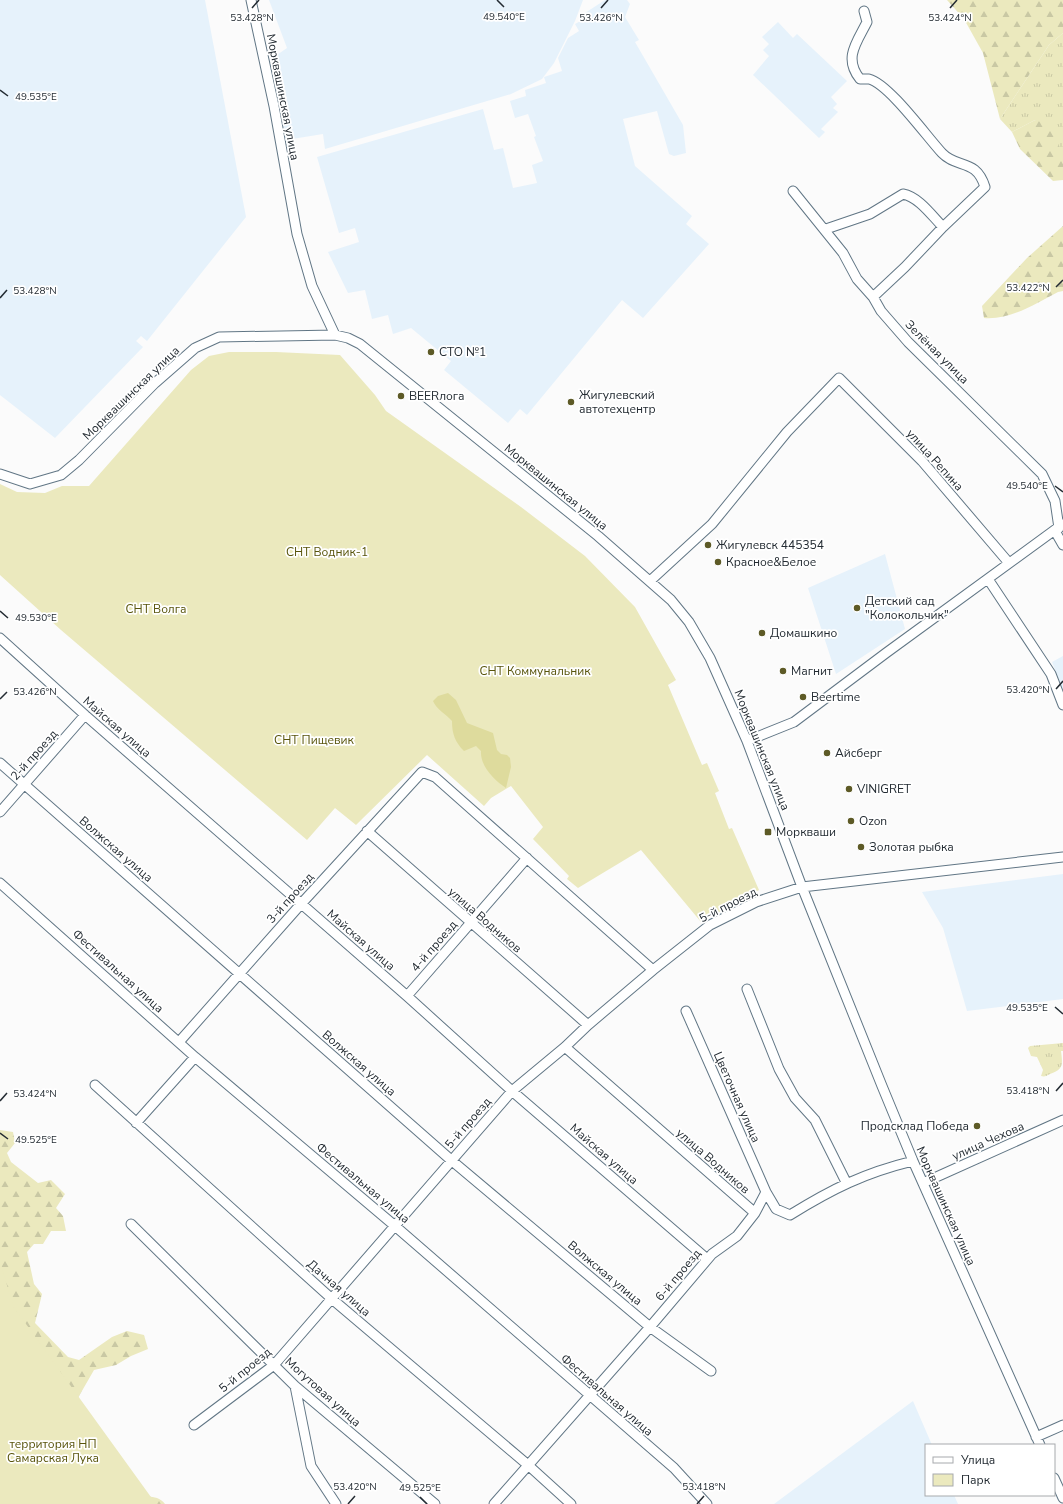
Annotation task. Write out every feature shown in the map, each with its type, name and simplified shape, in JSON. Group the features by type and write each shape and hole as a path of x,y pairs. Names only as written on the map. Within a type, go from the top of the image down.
{"street":[{"name":"Морквашинская улица","path":"251,0 274,106 297,234 312,286 335,335"},
{"path":"864,11 867,22 856,40 853,50 853,70 860,79 870,79 877,83 915,118 944,154 968,164 975,169 984,181 985,187 873,297"},
{"name":"Зелёная улица","path":"794,191 826,229 843,253 857,279 873,297 881,311 908,342 1042,474 1055,501 1059,528"},
{"path":"826,229 870,214 903,194 909,195 917,201 943,227"},
{"name":"Морквашинская улица","path":"0,474 30,484 61,475 79,460 155,383 195,348 206,341 219,336 335,335 348,338 360,344 598,536 671,600 689,622 710,658 747,741 802,887 913,1161 1038,1441"},
{"name":"улица Репина","path":"650,581 712,524 787,432 839,378 922,461 1009,563"},
{"path":"747,741 794,722 886,653 1059,528 1063,545"},
{"path":"988,579 1051,674 1063,706"},
{"name":"Майская улица","path":"0,638 85,715 407,996 512,1091 707,1259"},
{"name":"2-й проезд","path":"0,812 85,715"},
{"name":"Волжская улица","path":"0,763 451,1160 650,1327 711,1371"},
{"name":"3-й проезд","path":"179,1042 300,904 422,772 435,777 527,858"},
{"name":"улица Водников","path":"367,831 588,1025"},
{"name":"5-й проезд","path":"194,1425 274,1365 512,1091 653,970 710,925 756,902 802,887 1063,857"},
{"path":"527,858 653,970"},
{"name":"4-й проезд","path":"407,996 527,858"},
{"name":"Фестивальная улица","path":"0,883 195,1057 395,1226 589,1396 674,1468 707,1504"},
{"path":"747,989 779,1069 795,1098 815,1120 846,1182"},
{"name":"Цветочная улица","path":"686,1011 766,1192"},
{"name":"улица Водников","path":"565,1047 755,1213"},
{"path":"136,1123 195,1057"},
{"name":"Дачная улица","path":"95,1085 332,1299 528,1465 571,1504"},
{"name":"улица Чехова","path":"923,1183 1063,1120"},
{"path":"766,1192 776,1209 790,1216 846,1182 888,1167 913,1161"},
{"name":"6-й проезд","path":"494,1504 650,1327 707,1259 737,1236 755,1213 766,1192"},
{"name":"Могутовая улица","path":"131,1224 294,1386 435,1504"},
{"path":"294,1386 311,1466 336,1504"},
{"path":"1038,1441 1063,1425"},
{"path":"1055,1480 1063,1498"}],"shaded area":[{"path":"0,0 205,0 246,217 147,341 141,336 136,341 143,347 55,438 0,395"},
{"path":"269,0 583,0 575,21 554,63 542,79 511,94 325,149 323,134 286,140 271,59 287,48"},
{"path":"605,0 627,0 630,4 625,17 639,40 635,42 683,125 686,153 674,156 669,154 657,111 623,119 635,166 692,216 686,224 709,244 643,318 622,300 527,415 520,409 508,423 444,370 451,361 411,328 393,334 388,315 372,319 365,290 348,293 328,252 359,242 355,228 339,233 317,157 483,109 494,150 503,148 513,188 537,183 532,165 543,161 534,137 536,136 528,114 515,118 510,101 526,96 525,90 546,83 544,77 562,71 558,58 568,38 579,31 575,24 588,17 585,13"},
{"path":"778,22 793,38 797,34 847,81 831,97 837,104 833,108 838,112 821,129 825,132 819,138 753,75 769,56 763,50 769,44 762,37"},
{"name":"Детский сад \"Колокольчик\"","path":"885,554 905,629 836,674 808,588"},
{"path":"1063,656 1063,690 1052,662"},
{"path":"448,693 456,700 467,723 493,733 497,750 501,754 507,755 510,758 511,767 506,788 497,781 485,767 481,757 481,751 476,746 464,751 456,741 453,734 452,721 434,704 433,701 438,696"},
{"path":"1063,874 1063,999 967,1011 943,928 922,892"},
{"path":"913,1401 932,1444 925,1444 925,1496 954,1496 958,1504 774,1504"}],"green space":[{"path":"947,0 1063,0 1063,33 1049,45 1000,119 983,53 964,19"},
{"path":"1063,33 1063,147 1059,147 1035,120 1012,132 1000,119 1049,45"},
{"path":"1035,120 1055,126 1059,147 1063,147 1063,180 1053,181 1020,149 1012,132"},
{"path":"1063,226 1063,291 1013,314 994,318 984,318 982,306 1027,258"},
{"path":"229,352 276,352 340,355 375,395 386,411 521,507 585,556 635,607 676,680 668,685 702,765 707,763 719,791 715,793 729,829 732,828 759,890 701,922 641,850 578,888 567,879 569,876 533,839 543,827 511,786 491,798 484,806 427,755 356,825 335,808 307,840 61,630 0,575 0,484 17,492 45,493 62,486 89,486 191,370 209,356"},
{"path":"1063,1043 1063,1051 1061,1051 1062,1064 1060,1068 1046,1076 1041,1076 1043,1070 1037,1057 1031,1056 1028,1048 1030,1046"},
{"name":"территория НП Самарская Лука","path":"0,1130 13,1132 15,1143 7,1153 11,1162 38,1183 51,1180 65,1194 56,1208 63,1216 66,1231 51,1231 43,1244 34,1244 27,1252 34,1284 42,1294 35,1323 68,1357 79,1360 112,1337 127,1331 144,1335 148,1349 131,1356 116,1365 94,1370 71,1410 139,1497 156,1498 165,1504 0,1504"},
{"name":"территория НП Самарская Лука","path":"0,1261 13,1306 156,1504 0,1504"}],"place":[{"name":"СТО №1","path":"431,352"},
{"name":"BEERлога","path":"401,396"},
{"name":"Жигулевский автотехцентр","path":"571,402"},
{"name":"Жигулевск 445354","path":"708,545"},
{"name":"Красное&Белое","path":"718,562"},
{"name":"Детский сад \"Колокольчик\"","path":"857,608"},
{"name":"Домашкино","path":"762,633"},
{"name":"Магнит","path":"783,671"},
{"name":"Beertime","path":"803,697"},
{"name":"Айсберг","path":"827,753"},
{"name":"VINIGRET","path":"849,789"},
{"name":"Ozon","path":"851,821"},
{"name":"Моркваши","path":"768,832"},
{"name":"Золотая рыбка","path":"861,847"},
{"name":"Продсклад Победа","path":"977,1126"}],"park label":[{"name":"СНТ Водник-1","path":"327,552"},
{"name":"СНТ Волга","path":"156,609"},
{"name":"СНТ Коммунальник","path":"535,671"},
{"name":"СНТ Пищевик","path":"314,740"}]}
